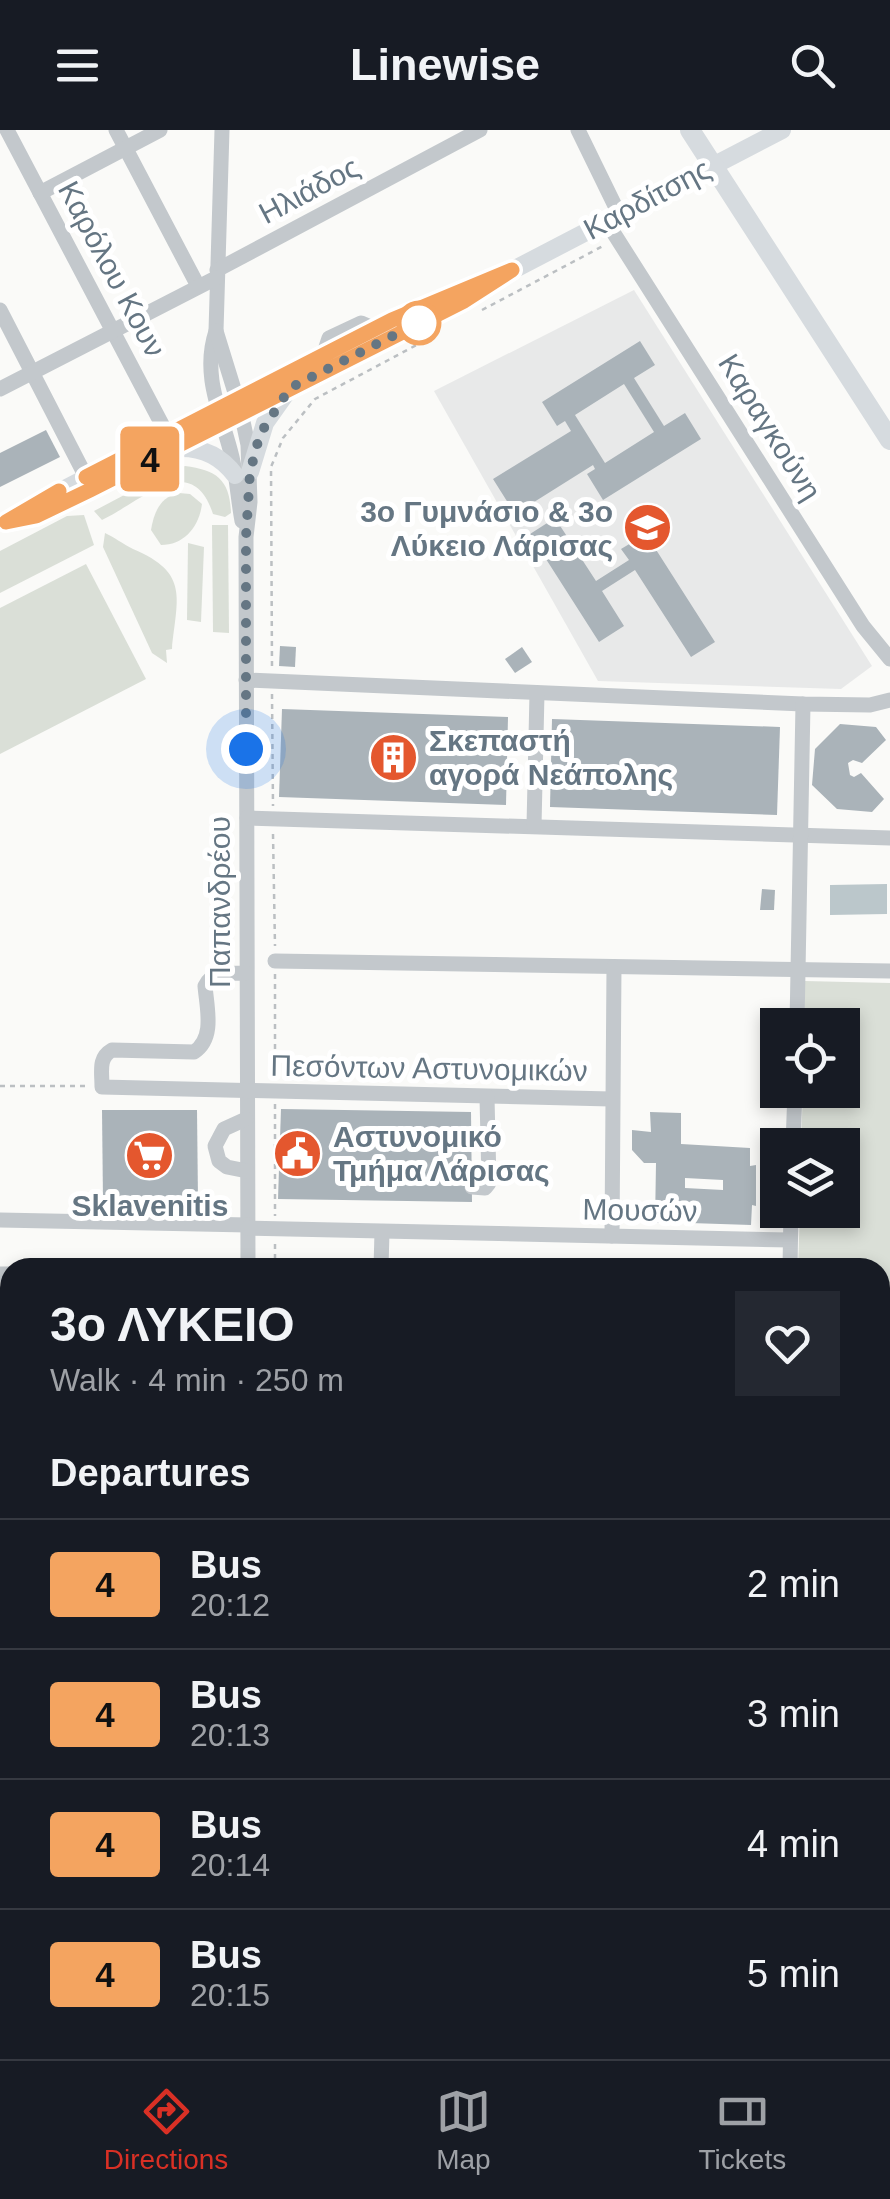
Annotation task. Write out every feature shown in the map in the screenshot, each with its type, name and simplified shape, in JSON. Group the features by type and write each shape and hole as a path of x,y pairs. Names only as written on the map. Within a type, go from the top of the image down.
{"highway":[{"path":"690,130 890,440"}],"main road":[{"name":"Καρδίτσης","path":"2,520 36,516 220,416 245,390 256,390 392,320 512,270 782,130"},
{"name":"Καρδίτσης","path":"237,398 290,388 464,301 512,270"},
{"path":"170,441 208,452 243,474 265,423 290,388"},
{"name":"Καρδίτσης","path":"2,520 86,477 170,441"}],"street":[{"name":"Καρόλου Κουν","path":"6,130 170,441"},
{"path":"116,130 198,286"},
{"path":"40,193 160,130"},
{"name":"Ηλιάδος","path":"0,389 198,286 480,130"},
{"name":"Καραγκούνη","path":"578,130 613,218 863,626 890,659"},
{"path":"226,132 216,332 237,398 243,474"},
{"path":"0,310 86,477"},
{"path":"323,356 329,338 360,323 368,326"},
{"path":"216,332 210,371 220,416 243,474"},
{"name":"Παπανδρέου","path":"243,474 248,1258"},
{"path":"246,680 803,704 870,705 890,700"},
{"path":"534,826 537,693"},
{"path":"797,1008 803,704"},
{"path":"247,818 890,838"},
{"path":"275,961 890,971"},
{"path":"612,1236 614,967"},
{"path":"102,1086 102,1062 112,1050 194,1052 203,1046 208,1032 209,979 216,974 246,974"},
{"name":"Πεσόντων Αστυνομικών","path":"102,1086 611,1100"},
{"path":"472,1188 485,1188 488,1183 487,1098"},
{"path":"246,1119 224,1129 218,1137 216,1154 227,1167 248,1171"},
{"name":"Μουσών","path":"0,1220 790,1240"},
{"path":"790,1228 790,1258"},
{"path":"381,1258 382,1232"}],"path":[{"path":"0,1086 102,1086"}],"shaded area":[{"name":"3ο Γυμνάσιο & 3ο Λύκειο Λάρισας","path":"634,290 872,666 841,689 598,681 434,391"},
{"path":"185,466 206,470 220,479 228,492 231,513 225,517 213,514 204,495 192,485 179,482 149,493 102,520 94,511 162,475"},
{"path":"179,493 190,494 202,504 200,512 194,527 183,538 161,545 151,530 154,517 163,502"},
{"path":"84,515 94,545 0,593 0,551 67,516"},
{"path":"212,525 228,525 229,633 213,632"},
{"path":"105,533 151,558 172,578 177,601 172,649 166,650 167,663 152,653 103,547"},
{"path":"188,543 204,547 201,622 187,620"},
{"path":"86,564 146,679 0,754 0,608"},
{"path":"887,884 887,914 830,915 830,885"},
{"path":"805,981 890,983 890,1258 798,1258 799,1228 860,1228 860,1128 802,1128 802,1108 860,1108 860,1008 804,1008"}],"building":[{"path":"640,341 655,365 634,378 664,426 685,413 701,439 603,500 587,474 595,469 593,465 515,514 493,479 571,431 565,421 557,426 542,402","holes":["624,384 654,432 605,463 575,415"]},
{"path":"46,430 60,457 0,487 0,453"},
{"path":"555,518 596,581 629,560 621,549 646,534 715,642 691,657 635,570 602,591 624,626 599,642 530,534"},
{"path":"280,646 296,647 295,667 279,666"},
{"path":"522,647 532,662 515,673 505,659"},
{"name":"Σκεπαστή αγορά Νεάπολης","path":"282,709 508,717 506,805 279,797"},
{"name":"Σκεπαστή αγορά Νεάπολης","path":"552,719 780,727 777,815 550,807"},
{"path":"840,724 876,727 886,740 862,763 848,763 850,775 861,773 884,799 872,812 837,809 812,785 815,749"},
{"path":"762,889 775,890 774,910 760,910"},
{"path":"281,1109 471,1112 472,1202 278,1199"},
{"name":"Sklavenitis","path":"102,1110 197,1110 198,1201 103,1202"},
{"path":"650,1112 681,1113 681,1144 750,1148 750,1166 756,1165 756,1206 752,1205 751,1225 690,1223 683,1219 683,1223 655,1223 656,1163 644,1163 632,1150 632,1130 651,1132","holes":["685,1178 723,1180 723,1190 685,1188"]}],"bus line":[{"name":"4","path":"59,491 6,522 36,516 90,490 464,301 512,270 392,320 86,477"}],"place":[{"name":"3ο Γυμνάσιο & 3ο Λύκειο Λάρισας","path":"648,528"},
{"name":"Σκεπαστή αγορά Νεάπολης","path":"394,757"},
{"name":"Αστυνομικό Τμήμα Λάρισας","path":"298,1153"},
{"name":"Sklavenitis","path":"150,1156"}],"route":[{"path":"246,749 246,537 250,472 260,434 290,388 432,316 419,323"}]}
